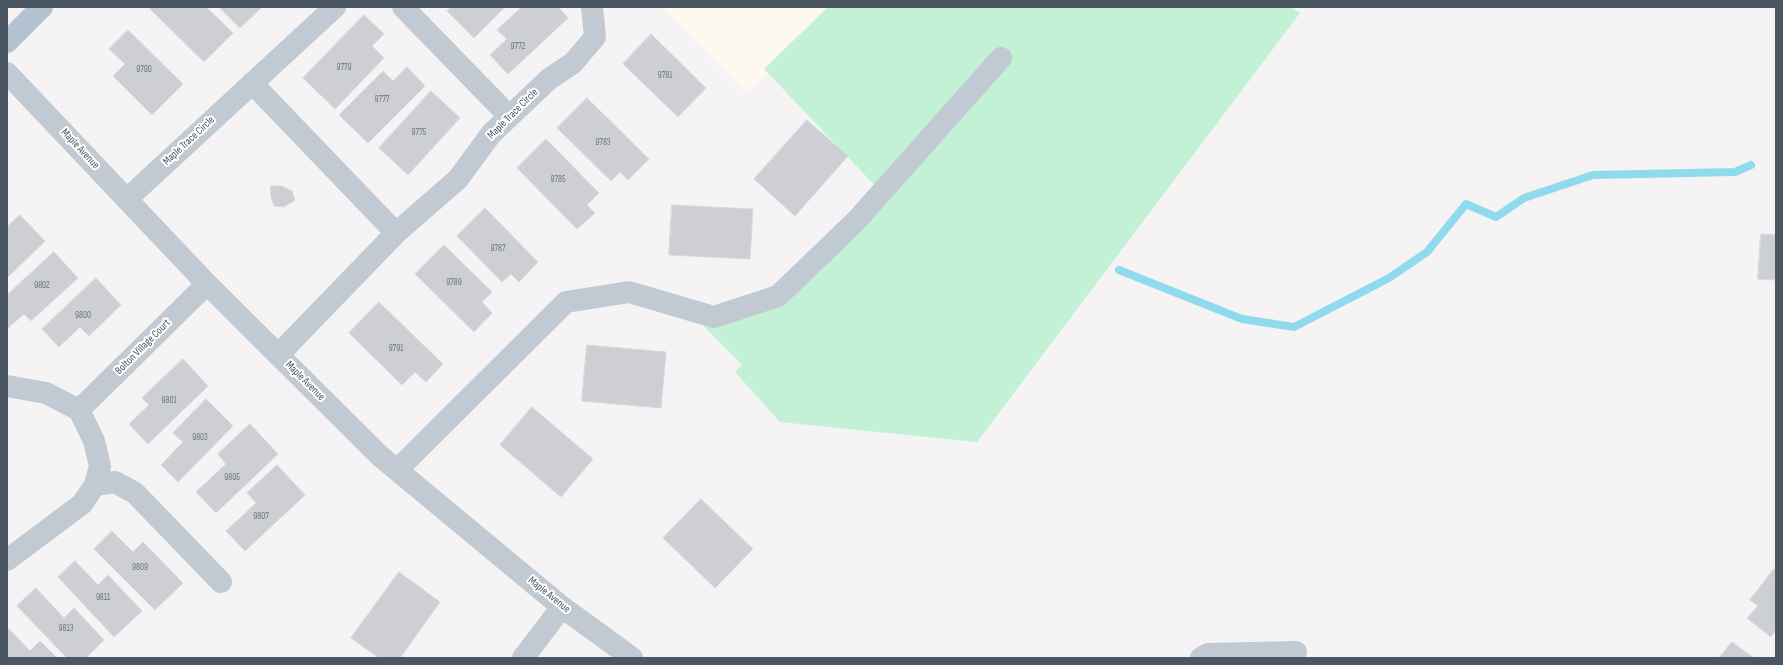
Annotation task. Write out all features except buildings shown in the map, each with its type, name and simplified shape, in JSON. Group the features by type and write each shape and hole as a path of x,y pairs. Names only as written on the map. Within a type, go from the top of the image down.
{"main road":[{"path":"7,42 42,7"}],"street":[{"name":"Maple Trace Circle","path":"126,199 335,7"},
{"path":"403,7 509,116"},
{"name":"Maple Trace Circle","path":"278,355 396,233 458,180 491,134 509,116 549,79 573,63 595,37 592,7"},
{"path":"397,470 566,302 629,292 714,317 778,296 856,221 1001,58"},
{"name":"Maple Avenue","path":"7,73 207,284 380,456 562,607 632,658"},
{"path":"252,83 396,233"},
{"name":"Bolton Village Court","path":"79,410 207,284"},
{"path":"7,386 46,393 79,410 94,441 100,466 95,484 82,504 7,560"},
{"path":"95,484 114,482 135,493 221,582"},
{"path":"523,658 562,607"},
{"path":"1201,658 1208,654 1296,652"}],"shaded area":[{"path":"662,7 837,7 747,94"}],"green space":[{"path":"828,7 1291,7 1300,13 977,442 780,422 735,372 742,365 691,313 761,302 881,192 764,69"}],"waterway":[{"path":"1119,270 1242,319 1294,327 1389,278 1427,252 1466,204 1496,217 1524,198 1593,175 1735,172 1751,165"}]}
